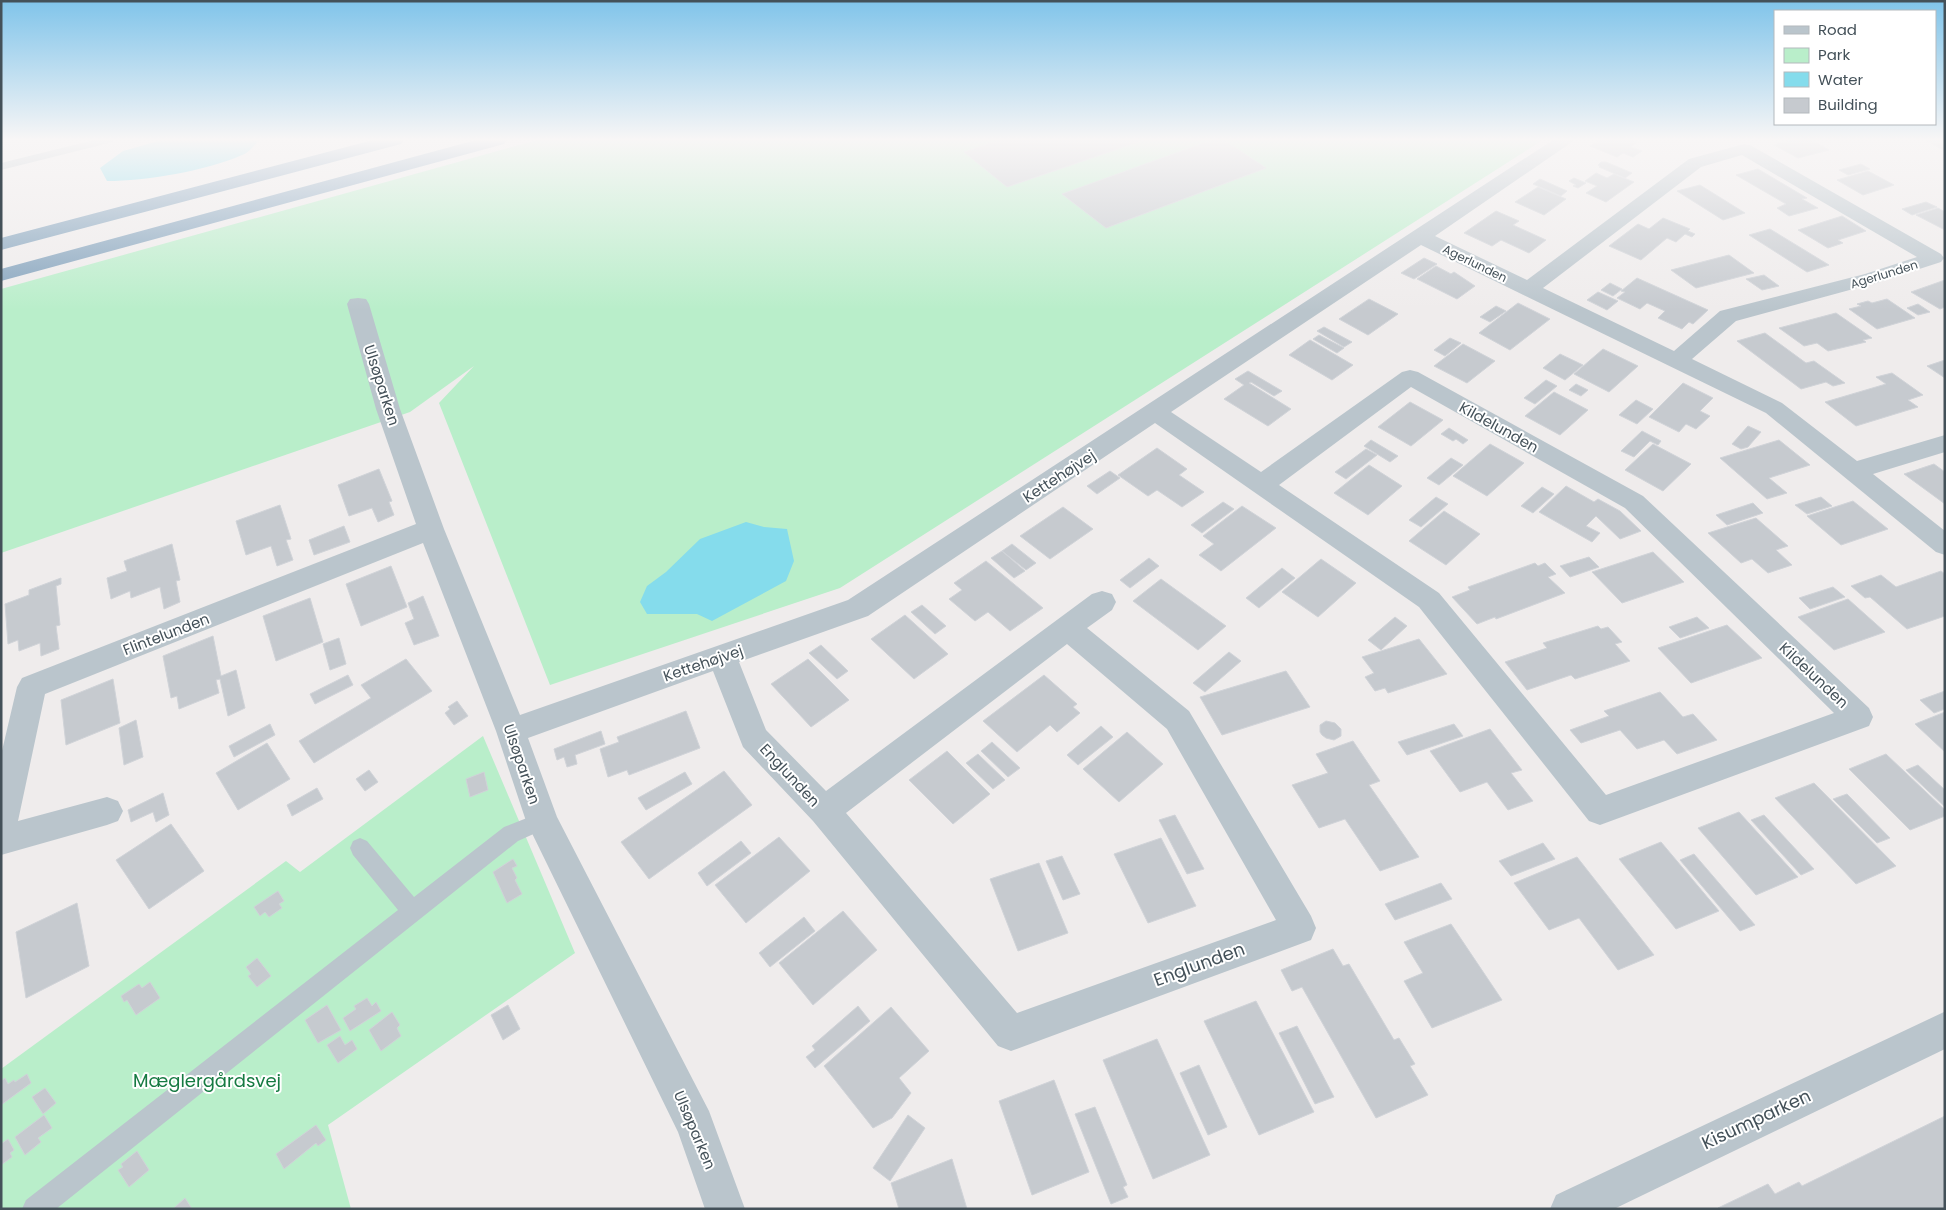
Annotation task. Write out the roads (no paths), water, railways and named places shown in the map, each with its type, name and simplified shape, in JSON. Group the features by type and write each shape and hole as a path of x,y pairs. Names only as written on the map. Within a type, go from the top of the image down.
{"highway":[{"path":"1,244 181,196"},
{"path":"1,275 290,196"}],"street":[{"name":"Kettehøjvej","path":"512,731 858,608 1482,196"},
{"name":"Agerlunden","path":"1529,289 1650,196"},
{"name":"Agerlunden","path":"1676,361 1728,316 1872,278 1934,258 1827,196"},
{"name":"Agerlunden","path":"1421,238 1774,408 1945,545"},
{"name":"Ulsøparken","path":"358,304 388,409 431,529 512,731 542,821 695,1126 725,1209"},
{"name":"Kildelunden","path":"1156,413 1429,600 1600,811 1858,717 1634,502 1410,377 1262,484"},
{"path":"1854,471 1945,443"},
{"name":"Flintelunden","path":"1,824 32,686 431,529"},
{"name":"Englunden","path":"824,811 1102,602"},
{"name":"Englunden","path":"722,656 754,738 824,811 1011,1033 1298,928 1178,720 1068,628"},
{"path":"1,840 107,810"},
{"name":"Kisumparken","path":"1570,1209 1944,1030"}],"lane":[{"path":"35,1209 512,834 542,821"},
{"path":"360,848 413,912"}],"water":[{"path":"746,522 764,527 787,529 794,561 786,581 712,621 697,614 647,614 640,602 647,586 666,572 700,539"}],"park label":[{"name":"Mæglergårdsvej","path":"207,1080"}]}
